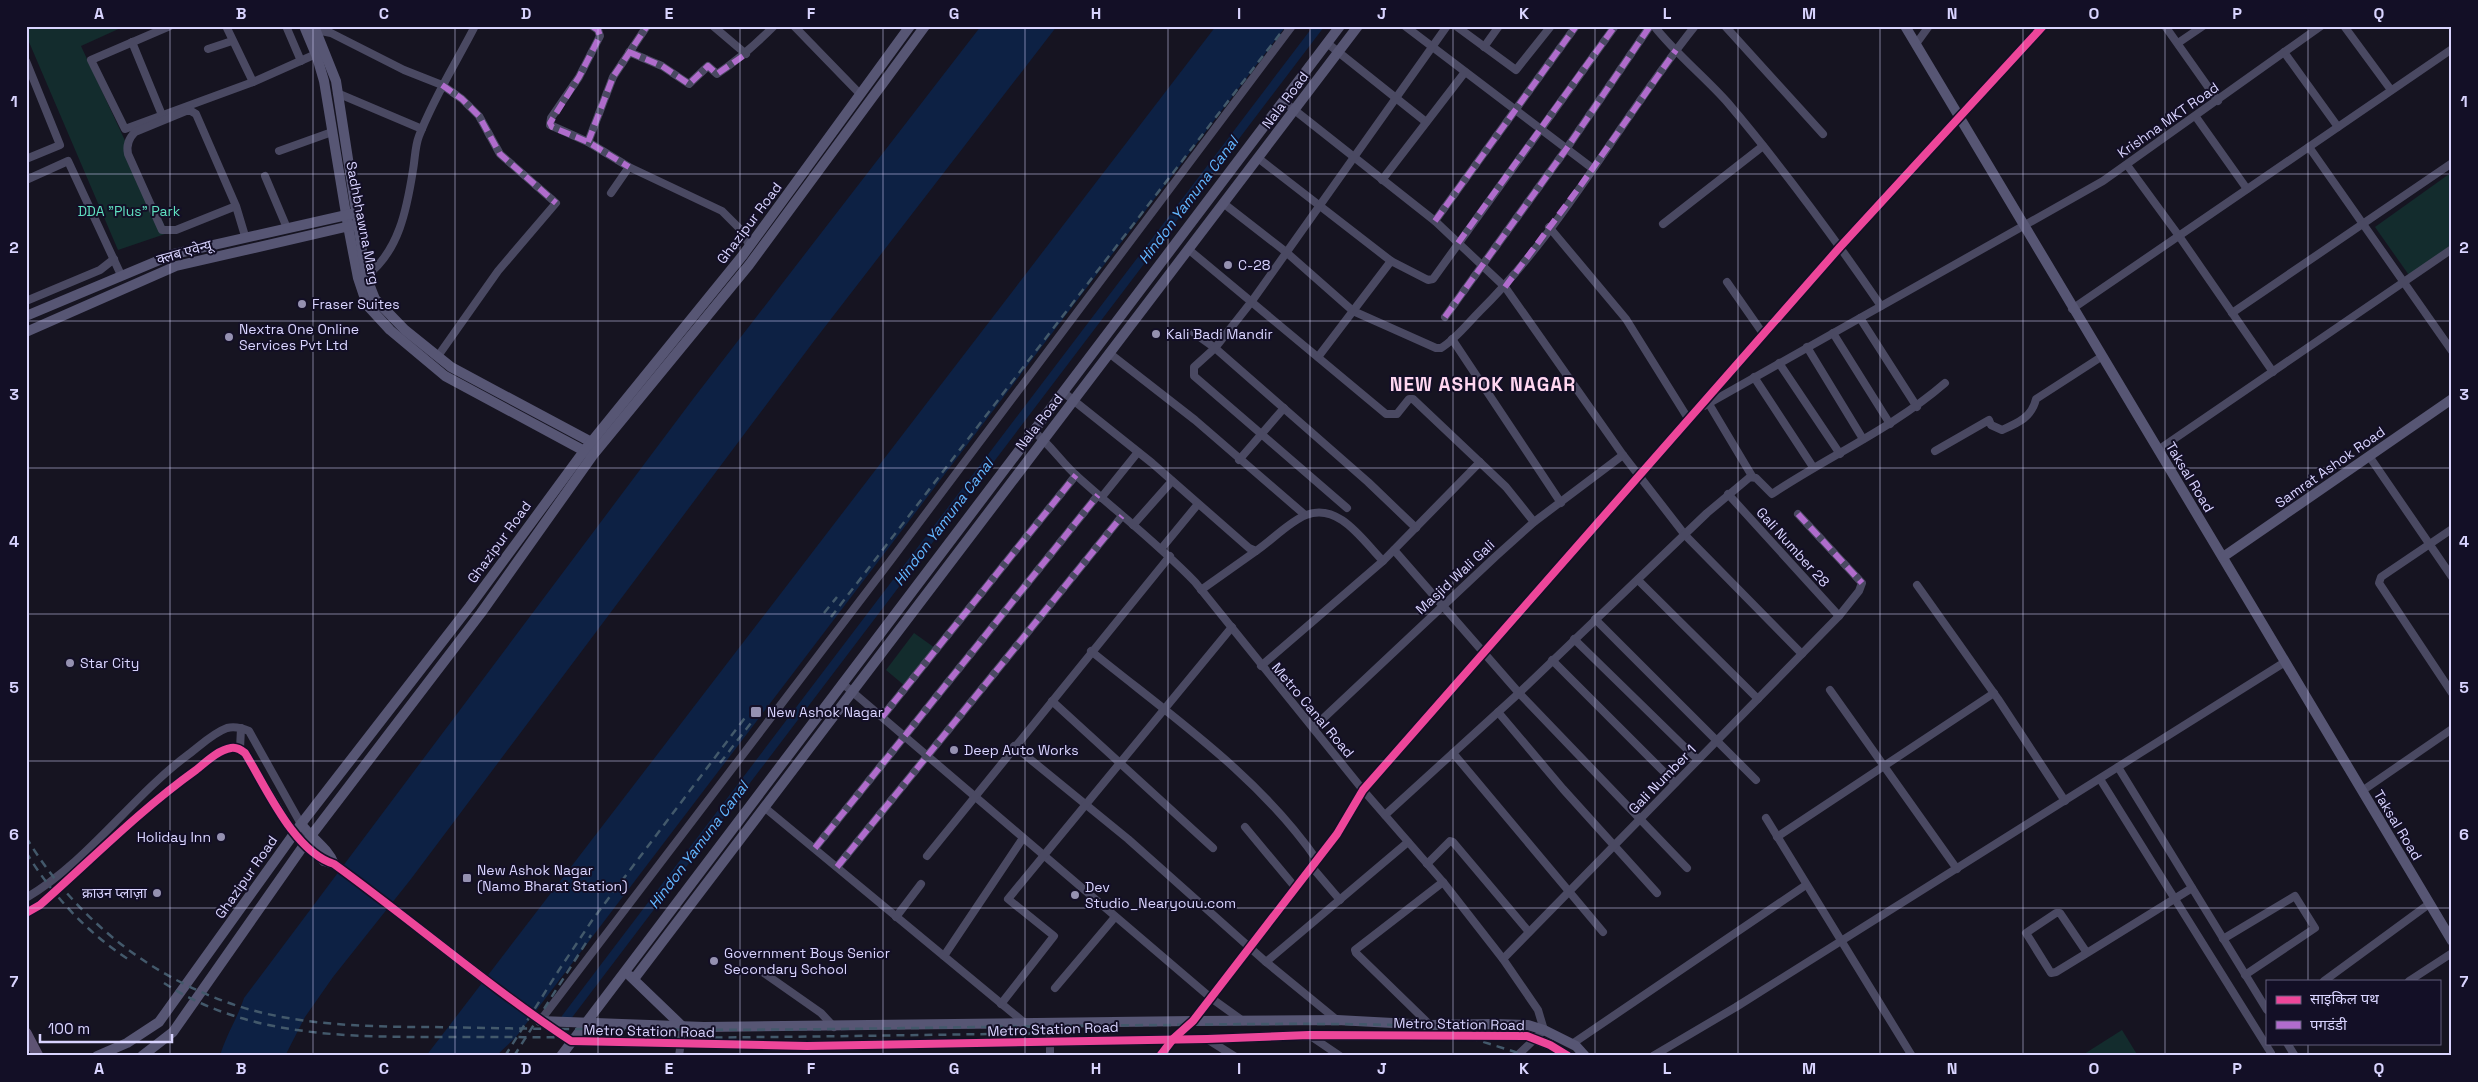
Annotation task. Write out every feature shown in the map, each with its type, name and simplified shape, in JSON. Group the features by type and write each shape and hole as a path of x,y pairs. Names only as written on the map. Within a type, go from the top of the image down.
{"main road":[{"path":"26,1033 38,1056"}],"street":[{"path":"170,26 90,62 125,129 253,82 316,54"},
{"path":"226,26 253,82"},
{"path":"286,26 301,62"},
{"name":"Sadhbhawna Marg","path":"304,26 316,54 324,82 332,132 353,225 366,276 375,299 404,330 451,367 592,449"},
{"path":"366,276 376,269 400,230 408,204 418,138 442,85 475,26"},
{"path":"592,26 598,30 600,36 579,77 550,123 552,126 588,142 629,167 722,211 740,229 750,246"},
{"path":"588,142 613,77 646,26"},
{"path":"713,26 746,54"},
{"path":"629,52 662,66 689,84 708,66 717,74 746,54 774,26"},
{"path":"794,26 860,94"},
{"name":"Ghazipur Road","path":"97,1056 127,1043 159,1022 294,833 750,246 910,26"},
{"name":"Ghazipur Road","path":"142,1056 173,1032 310,843 481,613 592,449 749,265 925,26"},
{"path":"26,913 40,905 119,831 174,786 219,753 232,748 240,749 245,753 294,833 330,854 334,864 403,914 538,1019 891,560 1292,26"},
{"name":"Nala Road","path":"561,1056 584,1023 625,972 1340,26"},
{"name":"Nala Road","path":"634,979 939,575 1358,26"},
{"path":"1405,26 1516,108 1592,168"},
{"path":"1347,508 1194,376 1194,367 1215,348 1252,301 1434,47 1447,26"},
{"path":"1456,26 1516,70 1552,26"},
{"path":"1484,47 1499,26"},
{"path":"1435,221 1576,26"},
{"path":"1258,158 1392,261 1432,280 1615,26"},
{"path":"1445,317 1567,148 1650,26"},
{"path":"1654,26 1726,101 1763,146 1840,247 1881,306"},
{"path":"1223,203 1286,252 1353,312 1436,348 1444,346 1504,286 1695,26"},
{"path":"1725,26 1823,134"},
{"name":"Taksal Road","path":"1905,26 1959,120 2452,941"},
{"path":"1916,44 1929,26"},
{"path":"1160,1056 1172,1039 1193,1021 1337,834 1363,790 1700,409 1840,247 1903,177 1959,120 2043,26"},
{"path":"2165,26 2218,101"},
{"path":"2178,43 2203,26"},
{"name":"Krishna MKT Road","path":"1700,409 2127,165 2321,26"},
{"path":"2344,26 2391,90"},
{"path":"315,28 331,32 404,70 442,85 462,99 479,116 500,154 556,203 498,271 438,356"},
{"name":"Sadhbhawna Marg","path":"315,28 328,58 337,93 351,214"},
{"path":"208,49 232,41"},
{"path":"132,42 162,114"},
{"path":"1326,43 1426,122"},
{"path":"2072,309 2452,49"},
{"path":"2284,52 2338,127"},
{"path":"26,61 60,145 26,159"},
{"path":"1382,180 1465,72"},
{"path":"337,93 422,129"},
{"path":"1283,101 1435,221 1504,286 1623,455 1685,535 1802,654"},
{"path":"236,206 176,230 162,230 128,154 127,148 131,136 135,132 186,111 196,114 236,206 245,236"},
{"path":"2196,117 2247,189"},
{"path":"279,151 332,132"},
{"path":"1662,224 1763,146"},
{"path":"2308,147 2452,351"},
{"path":"26,180 68,161 121,275"},
{"path":"2232,313 2452,162"},
{"path":"2127,165 2179,236 2273,372"},
{"path":"611,193 629,167"},
{"path":"265,176 287,228"},
{"name":"क्लब एवेन्यू","path":"26,316 174,254 245,236 351,214"},
{"name":"Sadhbhawna Marg","path":"353,225 358,278 367,305 390,330 445,376 592,449"},
{"name":"क्लब एवेन्यू","path":"26,332 176,266 353,225"},
{"path":"1549,227 1626,319 1689,420"},
{"path":"2158,450 2452,249"},
{"path":"1188,250 1252,301 1386,414 1396,414 1413,399 1506,487 1534,522"},
{"path":"26,301 100,270 114,259"},
{"path":"1318,358 1392,261"},
{"path":"1147,281 1158,290"},
{"path":"1727,282 1764,335"},
{"path":"1860,318 1917,407"},
{"path":"1194,333 1215,348 1284,408 1368,482 1416,528"},
{"path":"1833,333 1890,424"},
{"path":"1452,339 1561,503"},
{"path":"1807,348 1864,439"},
{"path":"1109,353 1195,420 1239,460 1305,515"},
{"path":"1089,357 1100,365"},
{"path":"1935,451 1989,420 1991,425 2002,430 2022,421 2034,408 2036,399 2102,357"},
{"path":"1780,363 1840,454"},
{"path":"1754,377 1813,468"},
{"path":"1709,404 1752,476 1772,494 1917,407 1945,383"},
{"path":"1063,392 1138,452 1249,548 1256,551"},
{"name":"Samrat Ashok Road","path":"2223,557 2452,399"},
{"path":"1239,460 1284,408"},
{"name":"Metro Canal Road","path":"1033,431 1043,439 1076,475 1170,556 1201,590 1363,790 1443,882 1503,959 1538,1010 1544,1030"},
{"path":"815,848 1100,496 1138,452"},
{"name":"Masjid Wali Gali","path":"1312,728 1534,522 1623,455"},
{"path":"2369,456 2452,577"},
{"path":"1261,666 1383,561 1480,462"},
{"path":"882,717 1076,475"},
{"path":"1385,815 1519,693 1728,494 1752,476"},
{"path":"1133,525 1172,481"},
{"name":"Gali Number 28","path":"1728,494 1839,616"},
{"path":"1161,549 1198,504"},
{"path":"972,511 983,518"},
{"path":"1201,590 1305,515 1324,512 1341,518 1383,561"},
{"name":"Gali Number 1","path":"1503,959 1839,616 1859,590 1862,583 1798,514"},
{"path":"837,867 1122,516"},
{"path":"2452,529 2381,577 2379,586 2452,692"},
{"path":"1394,550 1444,606 1483,654 1687,868"},
{"path":"927,856 1014,746 1170,556"},
{"path":"929,568 939,575"},
{"path":"1638,580 1758,699"},
{"path":"1916,585 1994,693 2065,801"},
{"path":"1595,619 1756,780"},
{"path":"1001,1004 1054,936 1008,899 1232,627"},
{"path":"1574,639 1698,760"},
{"path":"1092,651 1239,772 1256,789 1295,829 1314,863 1340,900"},
{"path":"1552,660 1675,783"},
{"path":"1653,1056 1736,1007 2285,662"},
{"path":"842,683 1211,998 1243,1021"},
{"path":"1830,690 1957,869"},
{"path":"1777,837 1994,693"},
{"path":"1052,701 1213,848"},
{"path":"1498,712 1613,846 1657,893"},
{"path":"26,898 53,880 78,858 166,771 226,729 242,728 249,731 310,843"},
{"path":"240,749 242,728"},
{"path":"2362,791 2452,729"},
{"path":"1014,746 1165,871 1266,962 1337,1020"},
{"path":"1453,753 1603,932"},
{"path":"2118,767 2266,1008"},
{"path":"2100,779 2270,1053"},
{"path":"763,787 773,795"},
{"path":"764,807 1026,1024"},
{"path":"1766,818 1912,1056"},
{"path":"1245,827 1295,887"},
{"path":"944,956 1023,838"},
{"path":"1427,864 1450,841 1453,842 1529,932"},
{"path":"1266,962 1408,842"},
{"path":"1430,1025 1355,950 1443,882"},
{"path":"896,917 921,884"},
{"path":"1572,1044 1806,885"},
{"path":"2087,953 2060,913 2056,912 2026,933 2051,973 2056,972 2087,953 2174,898 2192,888"},
{"path":"2223,939 2295,896 2312,923 2315,928 2245,975"},
{"path":"2325,980 2429,904"},
{"path":"1055,988 1116,917"},
{"path":"2411,980 2452,953"},
{"path":"761,970 822,1013 834,1027"},
{"path":"625,972 683,1027 680,1056"},
{"name":"Metro Station Road","path":"538,1019 683,1027 834,1027 1337,1020 1430,1025 1528,1026 1544,1030 1572,1044 1585,1056"},
{"name":"Metro Station Road","path":"538,1019 571,1041 806,1046 1207,1039 1309,1035 1527,1036 1536,1038 1568,1056"},
{"path":"1050,1024 1050,1056"},
{"name":"Metro Station Road","path":"662,1026 662,1044"},
{"path":"1517,1056 1544,1030"},
{"path":"1309,1035 1340,1056"},
{"path":"1207,1039 1234,1056"},
{"path":"2288,1044 2295,1056"}],"green space":[{"name":"DDA \"Plus\" Park","path":"26,26 125,26 81,46 168,233 118,250 26,35"},
{"path":"2452,172 2452,249 2411,278 2375,227"},
{"path":"914,633 935,648 905,686 886,670"},
{"path":"2122,1030 2138,1056 2081,1056"}],"water":[{"path":"981,26 1057,26 814,341 411,879 333,977 305,1017 285,1056 220,1056 244,998 693,399"},
{"path":"1216,26 1286,26 516,1037 496,1056 426,1056"}],"waterway":[{"name":"Hindon Yamuna Canal","path":"566,1018 1319,26"}],"railway":[{"path":"831,617 1286,26"},
{"path":"824,613 837,597"},
{"path":"505,1056 593,919 747,715"},
{"path":"720,763 754,719"},
{"path":"26,837 47,869 71,898 98,925 127,949 158,970 192,988 227,1002 263,1013 305,1021 392,1027 658,1030 1250,1024 1394,1025 1458,1034 1528,1056"},
{"path":"26,852 47,883 72,913 100,939 131,961"},
{"path":"514,1056 591,935"},
{"path":"164,983 196,1001 230,1015 301,1031 337,1034 411,1037 598,1038 1065,1033"}],"marked path":[{"path":"592,26 598,30 600,36 579,77 550,123 552,127 588,142 629,167"},
{"path":"588,142 613,77 647,26"},
{"path":"1435,221 1576,26"},
{"path":"1458,243 1615,26"},
{"path":"1445,317 1567,148 1650,26"},
{"path":"1505,287 1581,185 1676,50"},
{"path":"629,52 662,66 689,84 708,66 717,74 746,54"},
{"path":"442,85 462,99 479,116 500,154 556,203"},
{"path":"882,717 1076,475"},
{"path":"815,848 1098,495"},
{"path":"1798,514 1862,583"},
{"path":"837,867 1122,516"}],"cycle path":[{"path":"1160,1056 1173,1039 1193,1021 1337,834 1363,790 1840,247 2043,26"},
{"path":"26,913 40,905 175,785 217,754 226,749 235,748 245,753 282,817 306,846 364,886 481,977 571,1041 807,1046 1207,1039 1309,1035 1527,1036 1550,1045 1568,1056"}],"place":[{"name":"C-28","path":"1228,265"},
{"name":"Fraser Suites","path":"302,304"},
{"name":"Kali Badi Mandir","path":"1156,334"},
{"name":"Nextra One Online Services Pvt Ltd","path":"229,337"},
{"name":"Star City","path":"70,663"},
{"name":"New Ashok Nagar","path":"756,712"},
{"name":"Deep Auto Works","path":"954,750"},
{"name":"Holiday Inn","path":"221,837"},
{"name":"New Ashok Nagar (Namo Bharat Station)","path":"467,878"},
{"name":"क्राउन प्लाज़ा","path":"157,893"},
{"name":"Dev Studio_Nearyouu.com","path":"1075,895"},
{"name":"Government Boys Senior Secondary School","path":"714,961"}],"district":[{"name":"NEW ASHOK NAGAR","path":"1483,384"}]}
